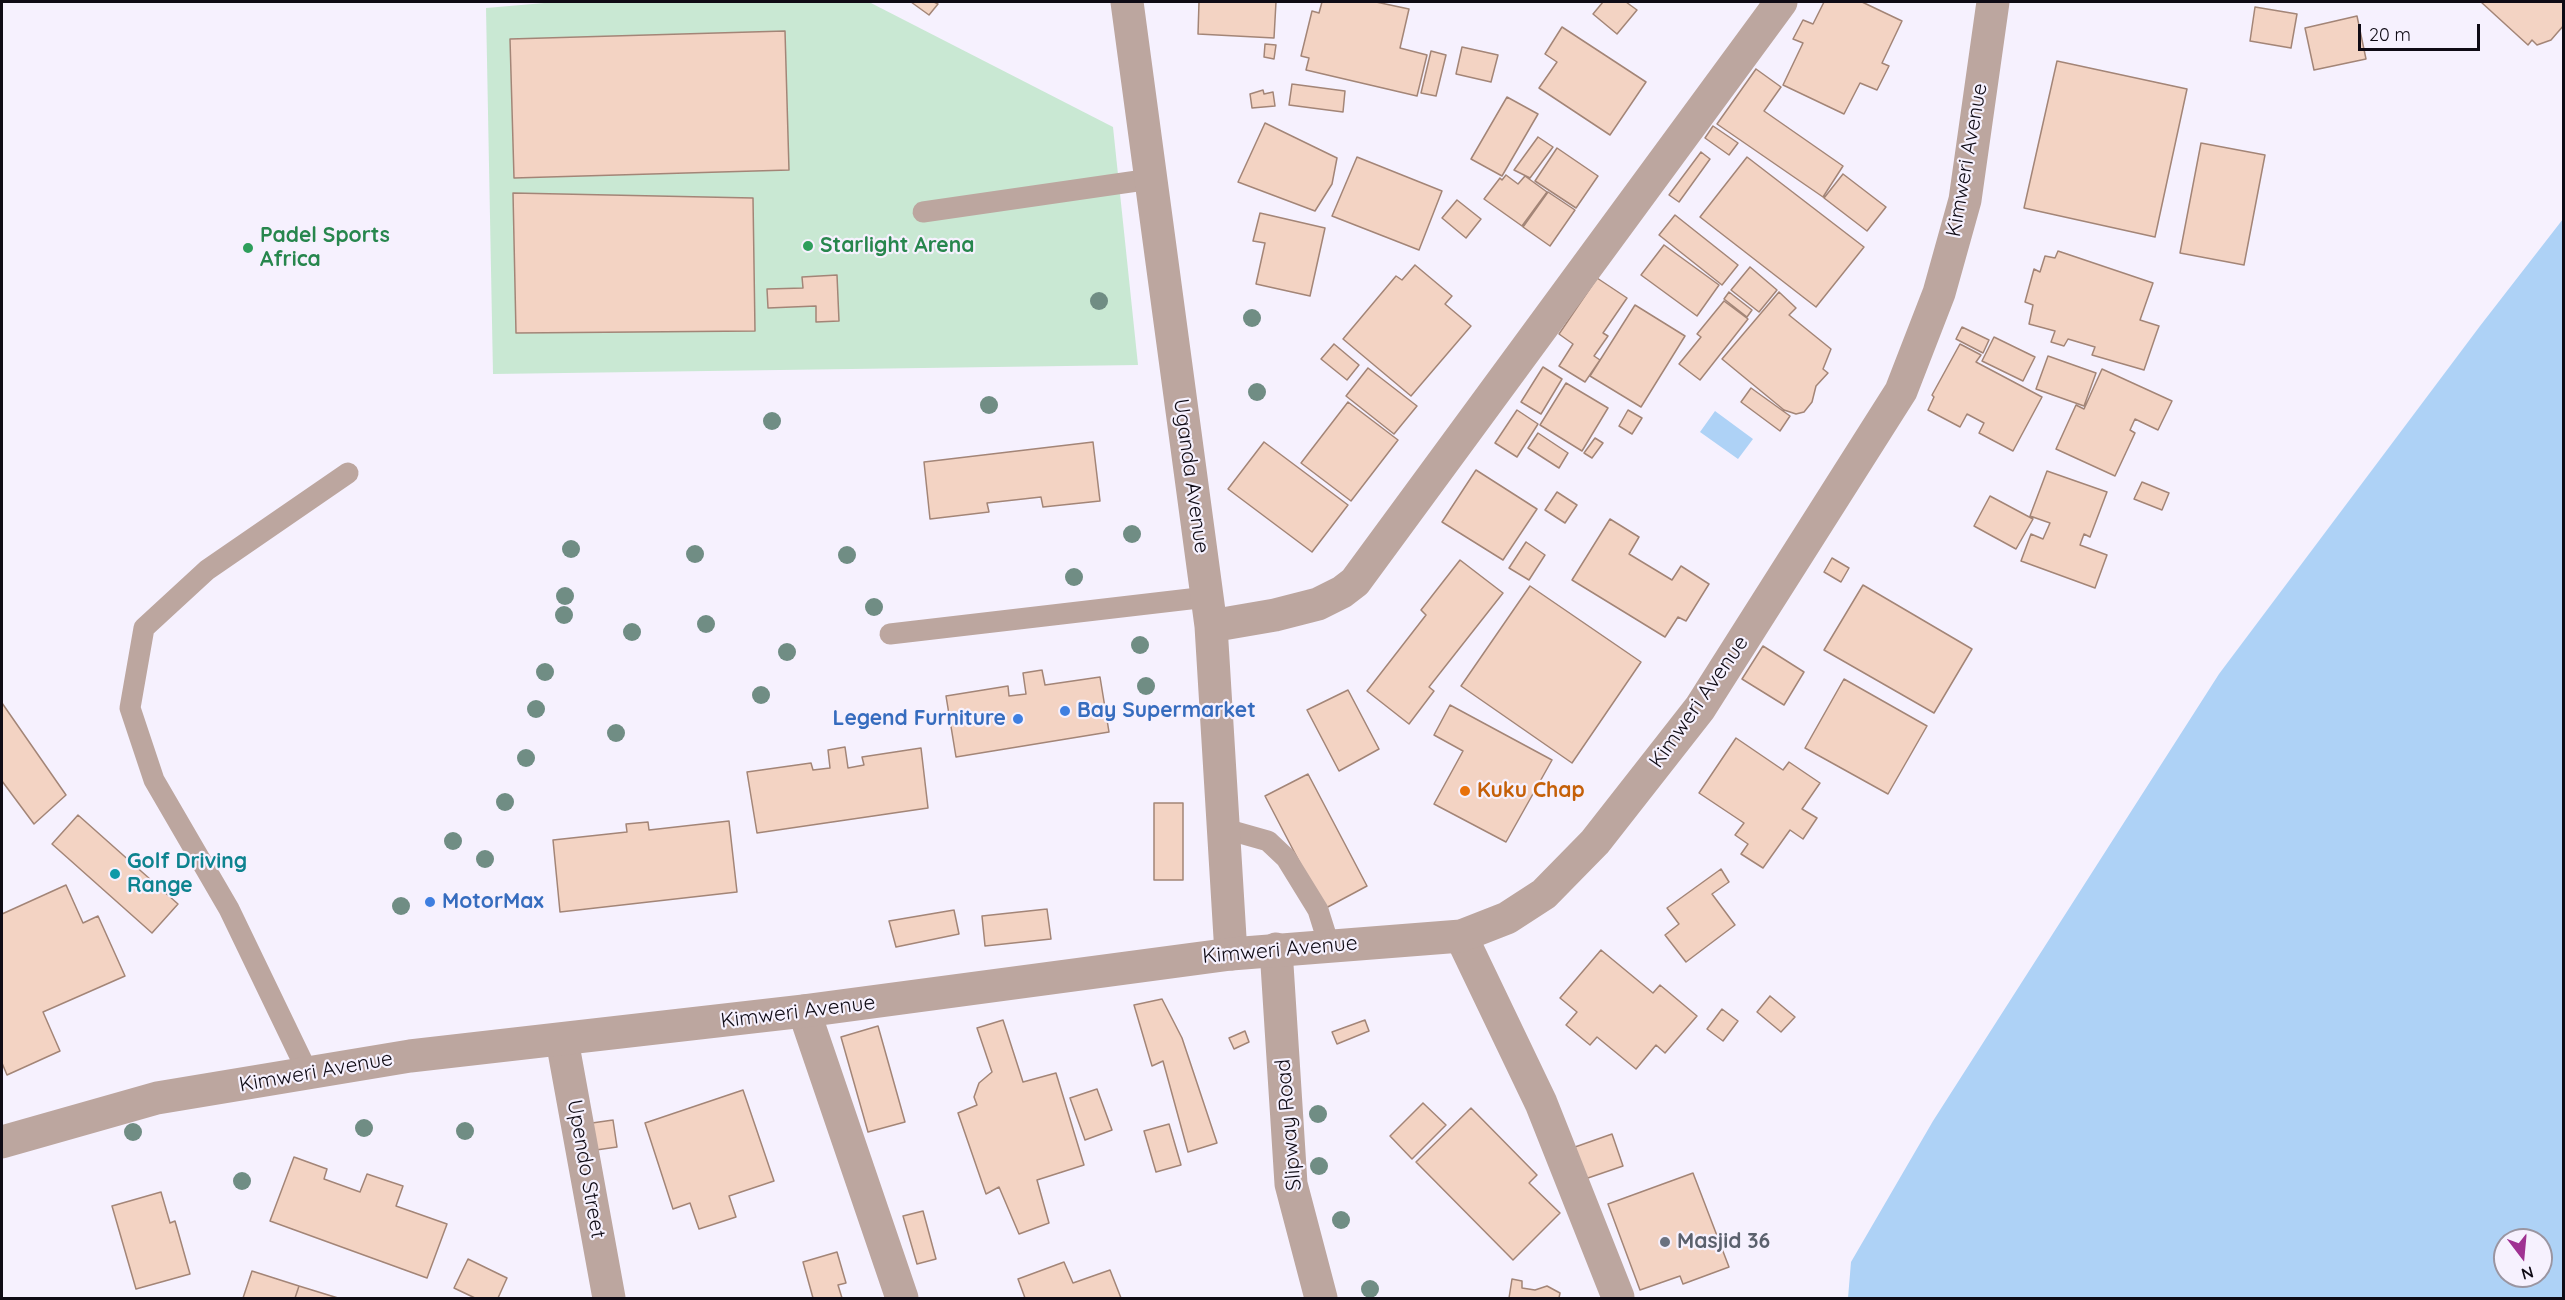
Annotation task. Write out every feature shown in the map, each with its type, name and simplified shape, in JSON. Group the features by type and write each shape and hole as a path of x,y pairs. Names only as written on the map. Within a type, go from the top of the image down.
{"street":[{"name":"Uganda Avenue","path":"1127,2 1209,611 1231,954"},
{"path":"1209,611 1275,615 1318,604 1342,592 1355,582 1781,2"},
{"name":"Kimweri Avenue","path":"2,1142 157,1098 410,1056 804,1011 1231,954 1461,936 1507,918 1544,894 1595,842 1700,708 1901,391 1939,293 1965,200 1993,2"},
{"path":"1461,936 1541,1103 1618,1297"},
{"name":"Slipway Road","path":"1276,949 1291,1184 1321,1299"},
{"path":"804,1011 902,1299"},
{"name":"Upendo Street","path":"562,1040 609,1299"}],"lane":[{"path":"923,212 1151,179"},
{"path":"308,1073 230,909 154,780 130,708 144,628 207,570 348,473"},
{"path":"890,634 1209,611"},
{"path":"1222,828 1268,841 1286,858 1318,910 1329,945"}],"green space":[{"name":"Starlight Arena","path":"556,2 869,2 1113,127 1138,365 493,374 486,8"}],"water":[{"path":"2563,219 2563,1298 1848,1298 1851,1262 1933,1121 2219,674"},
{"path":"1715,411 1753,439 1738,459 1700,432"}],"building":[{"path":"911,2 934,2 938,4 929,15"},
{"path":"1199,2 1276,2 1274,38 1198,34"},
{"path":"1322,2 1376,2 1409,9 1400,48 1427,55 1417,96 1306,70 1309,58 1301,56 1312,11 1319,13"},
{"path":"1603,2 1626,2 1637,10 1617,34 1593,14"},
{"path":"1824,2 1862,2 1902,21 1882,63 1889,66 1877,90 1860,83 1844,114 1783,85 1803,43 1793,39 1803,20 1813,24"},
{"path":"2481,2 2564,2 2564,25 2551,40 2537,45 2532,40 2528,45"},
{"path":"2255,7 2297,14 2291,48 2250,41"},
{"path":"2357,16 2366,59 2314,70 2305,28"},
{"path":"1562,27 1646,82 1610,135 1539,88 1557,62 1545,54"},
{"path":"785,31 789,170 514,178 510,39"},
{"path":"1265,44 1276,45 1274,59 1264,57"},
{"path":"1462,47 1498,55 1491,82 1456,74"},
{"path":"1431,51 1446,55 1436,96 1421,93"},
{"path":"2057,61 2187,89 2155,237 2024,208"},
{"path":"1756,69 1781,87 1764,111 1843,166 1823,197 1717,124"},
{"path":"1292,84 1345,91 1343,112 1289,105"},
{"path":"1263,90 1264,94 1273,92 1275,106 1252,108 1250,94"},
{"path":"1507,97 1538,114 1502,176 1471,159"},
{"path":"1265,123 1337,158 1332,184 1315,211 1238,182"},
{"path":"1713,126 1738,143 1729,155 1705,138"},
{"path":"1538,137 1553,147 1530,178 1514,170"},
{"path":"2201,143 2265,155 2244,265 2180,253"},
{"path":"1557,148 1598,176 1576,208 1535,181"},
{"path":"1701,152 1710,159 1679,202 1669,195"},
{"path":"1357,157 1442,191 1419,250 1332,216"},
{"path":"1747,157 1864,247 1816,307 1700,217"},
{"path":"1843,174 1886,207 1867,231 1824,198"},
{"path":"1506,175 1518,184 1525,176 1547,192 1522,226 1484,199 1500,178 1502,180"},
{"path":"1548,192 1575,210 1550,246 1523,227"},
{"path":"513,193 753,198 755,331 516,333"},
{"path":"1457,200 1481,219 1466,238 1442,218"},
{"path":"1260,213 1325,228 1310,296 1256,284 1265,243 1253,241"},
{"path":"1675,215 1738,265 1722,285 1659,235"},
{"path":"1664,245 1719,285 1697,316 1641,275"},
{"path":"2058,251 2153,283 2140,320 2159,326 2144,370 2092,355 2095,347 2068,339 2064,346 2051,342 2055,331 2029,324 2033,305 2025,302 2034,269 2040,272 2045,256 2055,258"},
{"path":"1415,265 1452,296 1445,304 1471,326 1411,396 1343,339 1396,276 1402,280"},
{"path":"1750,267 1777,290 1759,312 1731,290"},
{"path":"837,275 839,321 816,322 816,306 768,308 767,289 803,288 802,277"},
{"path":"1597,278 1627,298 1603,333 1608,336 1594,356 1600,360 1585,382 1559,366 1573,344 1559,334"},
{"path":"1729,292 1752,310 1747,317 1724,299"},
{"path":"1779,292 1796,308 1789,315 1831,349 1823,369 1828,373 1816,386 1812,402 1804,412 1796,414 1784,410 1722,359"},
{"path":"1724,301 1748,319 1700,380 1679,364 1701,337 1697,334"},
{"path":"1635,305 1685,336 1641,407 1590,376"},
{"path":"1962,327 1989,340 1983,353 1956,339"},
{"path":"1994,337 2035,357 2023,381 1982,361"},
{"path":"1334,344 1359,365 1347,380 1321,359"},
{"path":"1960,344 1981,355 1976,362 2042,397 2013,451 1979,433 1984,423 1967,414 1960,427 1928,410 1934,397 1932,395"},
{"path":"2048,356 2096,373 2084,406 2036,389"},
{"path":"1543,367 1562,379 1541,414 1521,402"},
{"path":"1368,368 1417,406 1394,434 1346,396"},
{"path":"2102,369 2172,401 2158,430 2135,419 2130,430 2135,433 2115,476 2056,449 2076,405 2084,409"},
{"path":"1566,383 1608,408 1582,451 1540,425"},
{"path":"1751,388 1790,416 1780,431 1741,402"},
{"path":"1348,402 1398,440 1351,501 1301,463"},
{"path":"1517,410 1538,424 1517,457 1495,443"},
{"path":"1628,410 1642,418 1632,434 1619,426"},
{"path":"1538,433 1568,453 1559,468 1528,448"},
{"path":"1595,438 1603,443 1592,458 1584,453"},
{"path":"1093,442 1100,501 1043,507 1041,497 987,503 989,512 930,519 924,462"},
{"path":"1264,442 1348,505 1312,552 1228,489"},
{"path":"1476,470 1537,509 1503,560 1442,522"},
{"path":"2047,471 2107,492 2090,537 2084,534 2080,545 2107,555 2095,588 2021,561 2031,534 2043,539 2050,523 2030,516"},
{"path":"2142,482 2169,493 2162,510 2134,499"},
{"path":"1557,492 1577,505 1565,523 1545,510"},
{"path":"1990,496 2033,519 2016,549 1974,526"},
{"path":"1610,519 1639,537 1629,554 1672,580 1681,566 1709,584 1686,621 1678,617 1665,637 1572,580"},
{"path":"1526,542 1545,555 1529,580 1509,568"},
{"path":"1832,558 1849,568 1841,582 1824,572"},
{"path":"1460,560 1503,593 1429,687 1434,691 1409,724 1367,691 1426,615 1421,610"},
{"path":"1863,585 1972,649 1934,713 1824,650"},
{"path":"1530,586 1641,662 1572,763 1461,686"},
{"path":"1763,646 1804,672 1784,705 1742,679"},
{"path":"1042,670 1045,685 1100,677 1109,732 956,757 946,696 1008,686 1009,696 1026,694 1023,673"},
{"path":"1844,679 1927,726 1888,794 1805,748"},
{"path":"1348,690 1379,749 1339,771 1307,710"},
{"path":"2,703 66,795 34,824 2,781"},
{"path":"1450,705 1552,760 1506,842 1434,804 1463,751 1434,735"},
{"path":"1736,738 1783,770 1789,762 1820,783 1802,809 1817,818 1803,839 1790,830 1763,868 1741,854 1748,844 1735,835 1744,823 1699,793"},
{"path":"845,747 848,768 864,765 862,757 921,748 928,808 757,833 747,772 811,763 813,770 830,768 828,750"},
{"path":"1308,774 1367,886 1324,909 1265,796"},
{"path":"1154,803 1183,803 1183,880 1154,880"},
{"name":"Golf Driving Range","path":"78,815 178,904 152,933 52,844"},
{"path":"729,821 737,892 560,912 553,840 627,832 626,824 648,822 649,830"},
{"path":"1721,869 1729,882 1712,894 1735,925 1686,962 1665,935 1679,924 1667,908"},
{"path":"66,885 83,923 98,916 125,976 43,1012 60,1051 7,1075 2,1063 2,914"},
{"path":"1047,909 1051,939 985,946 982,916"},
{"path":"954,910 959,934 896,947 889,921"},
{"path":"1601,950 1653,993 1660,985 1697,1016 1665,1053 1656,1045 1636,1069 1597,1037 1590,1045 1566,1025 1577,1012 1560,998"},
{"path":"1770,996 1795,1017 1781,1032 1757,1012"},
{"path":"1162,999 1182,1038 1217,1143 1188,1152 1163,1061 1152,1066 1134,1005"},
{"path":"1722,1009 1738,1021 1723,1041 1707,1029"},
{"path":"1003,1020 1023,1082 1056,1073 1084,1165 1037,1180 1049,1223 1019,1234 999,1187 986,1194 958,1113 977,1105 974,1097 979,1083 992,1072 977,1028"},
{"path":"1365,1020 1369,1031 1337,1044 1332,1032"},
{"path":"878,1026 905,1122 868,1132 841,1037"},
{"path":"1245,1031 1249,1042 1234,1049 1229,1038"},
{"path":"1097,1089 1112,1130 1085,1140 1070,1098"},
{"path":"743,1090 774,1181 729,1196 736,1217 699,1229 690,1203 673,1209 645,1123"},
{"path":"1423,1103 1446,1125 1412,1159 1390,1136"},
{"path":"1471,1108 1537,1175 1529,1183 1560,1213 1513,1260 1416,1162"},
{"path":"613,1120 617,1147 596,1150 592,1123"},
{"path":"1169,1124 1181,1165 1156,1172 1144,1131"},
{"path":"1612,1134 1623,1166 1585,1179 1575,1147"},
{"path":"294,1157 327,1169 324,1179 360,1192 367,1174 403,1186 396,1206 447,1224 427,1278 270,1221"},
{"path":"1693,1173 1729,1267 1683,1284 1680,1276 1640,1290 1608,1204"},
{"path":"161,1192 170,1223 175,1221 190,1274 136,1289 112,1206"},
{"path":"923,1211 936,1259 917,1264 903,1216"},
{"path":"837,1252 846,1283 838,1285 842,1298 813,1298 803,1262"},
{"path":"468,1259 507,1278 498,1298 475,1298 454,1288"},
{"path":"1064,1262 1073,1283 1110,1270 1121,1298 1025,1298 1018,1279"},
{"path":"252,1271 299,1286 295,1298 243,1298"},
{"path":"1512,1279 1522,1281 1522,1288 1535,1290 1547,1286 1560,1293 1559,1298 1509,1298"},
{"path":"299,1286 338,1298 295,1298"}],"place":[{"name":"Starlight Arena","path":"808,246"},
{"name":"Padel Sports Africa","path":"248,248"},
{"name":"Bay Supermarket","path":"1065,711"},
{"name":"Legend Furniture","path":"1018,719"},
{"name":"Kuku Chap","path":"1465,791"},
{"name":"Golf Driving Range","path":"115,874"},
{"name":"MotorMax","path":"430,902"},
{"name":"Masjid 36","path":"1665,1242"}]}
